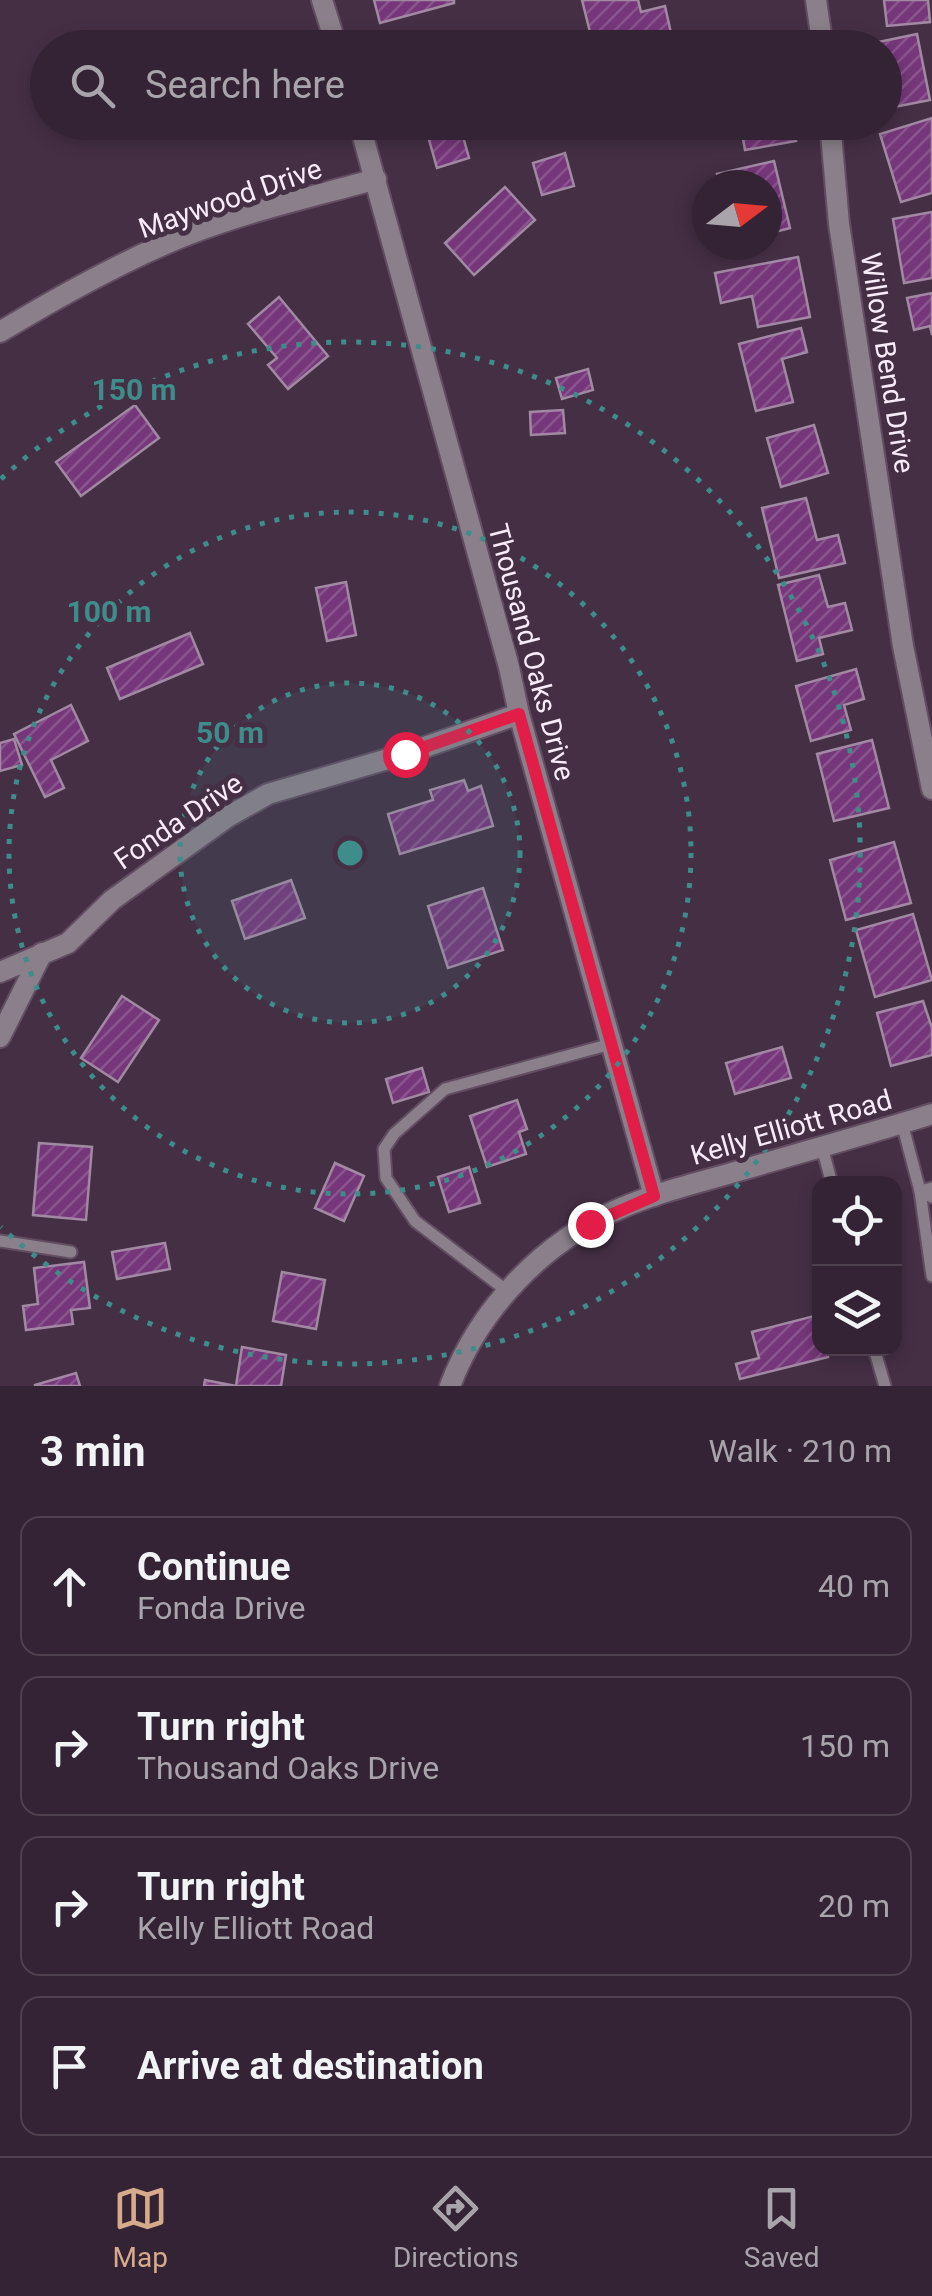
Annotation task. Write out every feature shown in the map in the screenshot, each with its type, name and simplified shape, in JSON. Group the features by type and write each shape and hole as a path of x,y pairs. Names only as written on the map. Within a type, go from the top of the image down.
{"street":[{"path":"322,0 331,30"},
{"path":"816,0 820,30"},
{"name":"Thousand Oaks Drive","path":"364,140 654,1196"},
{"name":"Willow Bend Drive","path":"832,140 839,224 902,646 932,788"},
{"name":"Maywood Drive","path":"0,332 61,295 165,244 248,215 376,179"},
{"name":"Fonda Drive","path":"0,972 68,942 112,900 229,816 268,794 405,754 519,714"},
{"path":"0,1037 42,953"},
{"name":"Kelly Elliott Road","path":"450,1386 479,1326 507,1291 575,1234 618,1209 932,1114"}],"lane":[{"path":"507,1291 415,1221 386,1178 384,1149 394,1134 445,1089 610,1044"},
{"path":"902,1123 928,1192 932,1276"},
{"path":"822,1146 830,1176"},
{"path":"0,1240 71,1252"},
{"path":"876,1356 885,1386"}],"building":[{"path":"374,0 454,0 454,3 380,23"},
{"path":"582,0 638,0 641,12 665,6 670,30 590,30"},
{"path":"884,0 928,0 930,22 887,26"},
{"path":"917,34 930,100 902,105 902,37"},
{"path":"932,118 932,193 901,202 882,140 902,140 902,127"},
{"path":"429,140 464,140 469,158 437,168"},
{"path":"743,140 796,140 796,141 745,150"},
{"path":"565,153 574,186 542,195 533,163"},
{"path":"774,161 776,170 735,170"},
{"path":"505,187 535,220 474,275 445,243"},
{"path":"782,194 790,228 782,230"},
{"path":"932,212 932,278 904,283 893,219"},
{"path":"798,257 810,317 758,327 752,296 721,303 715,273"},
{"path":"932,293 932,335 930,326 914,330 907,298"},
{"path":"279,297 328,356 288,389 268,365 277,358 248,324"},
{"path":"801,328 807,352 782,359 793,402 756,411 739,344"},
{"path":"588,369 593,390 562,399 556,378"},
{"path":"135,405 159,438 81,496 56,462"},
{"path":"563,410 565,433 531,435 530,412"},
{"path":"814,425 828,473 781,487 767,438"},
{"path":"806,498 817,540 838,535 845,563 779,578 762,508"},
{"path":"819,575 828,607 845,603 852,630 819,638 823,654 797,661 778,585"},
{"path":"346,582 356,635 327,641 316,588"},
{"path":"190,633 203,664 120,699 107,668"},
{"path":"856,669 864,699 844,705 851,730 811,741 796,686"},
{"path":"71,705 88,741 51,760 64,788 45,797 14,734"},
{"path":"14,739 22,765 0,771 0,743"},
{"path":"872,740 889,808 834,821 817,754"},
{"path":"464,780 468,791 481,786 493,826 400,854 388,814 433,800 430,790"},
{"path":"894,842 911,903 846,920 830,860"},
{"path":"291,880 305,918 245,939 232,901"},
{"path":"483,888 503,950 448,968 428,906"},
{"path":"913,914 932,980 875,997 856,930"},
{"path":"122,996 159,1020 118,1082 81,1058"},
{"path":"923,1001 932,1028 932,1055 891,1066 877,1013"},
{"path":"782,1047 791,1078 735,1094 726,1063"},
{"path":"422,1068 429,1092 393,1103 386,1079"},
{"path":"517,1100 527,1129 519,1132 526,1154 487,1167 470,1116"},
{"path":"39,1143 92,1147 86,1220 33,1215"},
{"path":"335,1163 364,1176 344,1221 315,1208"},
{"path":"469,1167 480,1203 449,1212 438,1177"},
{"path":"165,1243 170,1269 117,1279 112,1252"},
{"path":"84,1262 90,1308 71,1310 73,1324 26,1330 23,1306 38,1304 34,1268"},
{"path":"282,1272 325,1280 316,1329 273,1321"},
{"path":"812,1317 812,1356 828,1357 740,1379 736,1364 759,1358 752,1332"},
{"path":"242,1347 286,1355 281,1386 236,1386"},
{"path":"76,1373 80,1386 35,1386 35,1385"},
{"path":"205,1380 236,1386 204,1386"}],"route":[{"path":"405,754 519,714 654,1196 590,1224"}]}
